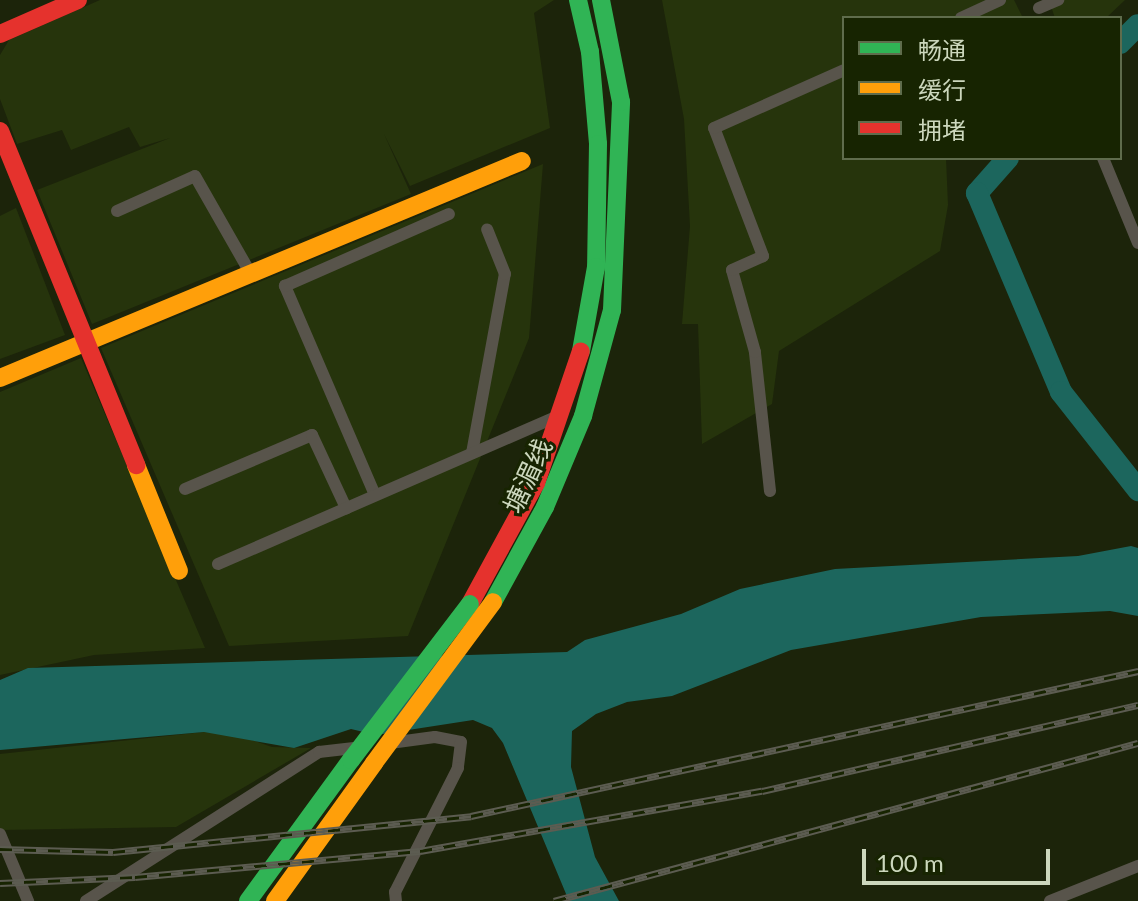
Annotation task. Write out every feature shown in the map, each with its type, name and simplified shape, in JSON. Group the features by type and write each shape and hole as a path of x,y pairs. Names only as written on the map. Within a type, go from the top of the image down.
{"main road":[{"path":"0,34 78,0"},
{"path":"248,901 470,604 536,483 561,415 578,368 596,267 598,144 590,52 578,0"},
{"name":"塘湄线","path":"275,901 493,602 545,507 583,416 612,310 621,102 601,0"},
{"path":"0,131 179,571"},
{"path":"0,378 522,161"}],"street":[{"path":"965,16 1000,0"},
{"path":"1039,9 1058,0"},
{"path":"770,491 755,352 732,270 763,256 714,128 842,71"},
{"path":"1104,160 1138,243"},
{"path":"117,211 195,176 251,274"},
{"path":"375,495 285,286 449,214"},
{"path":"472,453 505,274 487,229"},
{"path":"218,564 561,415"},
{"path":"185,489 312,435 346,508"},
{"path":"86,901 319,752 435,737 461,742 458,768 395,892 396,901"},
{"path":"0,834 28,901"},
{"path":"1050,901 1138,866"}],"shaded area":[{"path":"100,0 554,0 534,13 550,128 410,186 384,134 411,194 92,324 37,190 170,138 140,147 129,127 71,150 62,130 17,144 0,99 0,55 9,40"},
{"path":"662,0 1014,0 1022,16 842,16 842,160 946,160 948,205 940,251 779,351 772,404 702,444 698,324 682,324 690,226 684,119"},
{"path":"1049,0 1125,0 1108,16 1054,16"},
{"path":"543,164 529,338 408,636 229,646 101,348"},
{"path":"16,208 65,335 0,359 0,216"},
{"path":"81,358 205,648 94,655 0,675 0,392"},
{"path":"204,732 234,734 272,747 311,748 176,827 0,830 0,754"}],"water":[{"path":"1131,546 1138,548 1138,616 1110,611 981,617 791,650 672,696 627,702 596,714 572,731 571,767 595,857 619,901 569,901 503,743 492,728 473,720 376,735 351,729 294,748 204,732 0,750 0,680 28,668 567,652 585,640 681,614 740,589 835,569 1078,556"}],"waterway":[{"path":"1122,41 1138,25"},
{"path":"1006,160 977,193 1061,392 1138,490"}],"railway":[{"path":"0,849 113,852 471,816 1138,671"},
{"path":"0,883 135,877 420,851 762,791 1138,705"},
{"path":"554,901 1138,743"}],"traffic: fast":[{"path":"578,0 590,52 598,144 596,267 581,351"},
{"path":"493,602 545,507 583,416 612,310 621,102 601,0"},
{"path":"351,760 470,604"},
{"path":"248,901 351,760"}],"traffic: slow":[{"path":"0,378 522,161"},
{"path":"136,465 179,571"},
{"path":"374,763 493,602"},
{"path":"275,901 374,763"}],"traffic: jam":[{"path":"0,34 78,0"},
{"path":"0,131 136,465"},
{"path":"470,604 536,483 581,351"}]}
